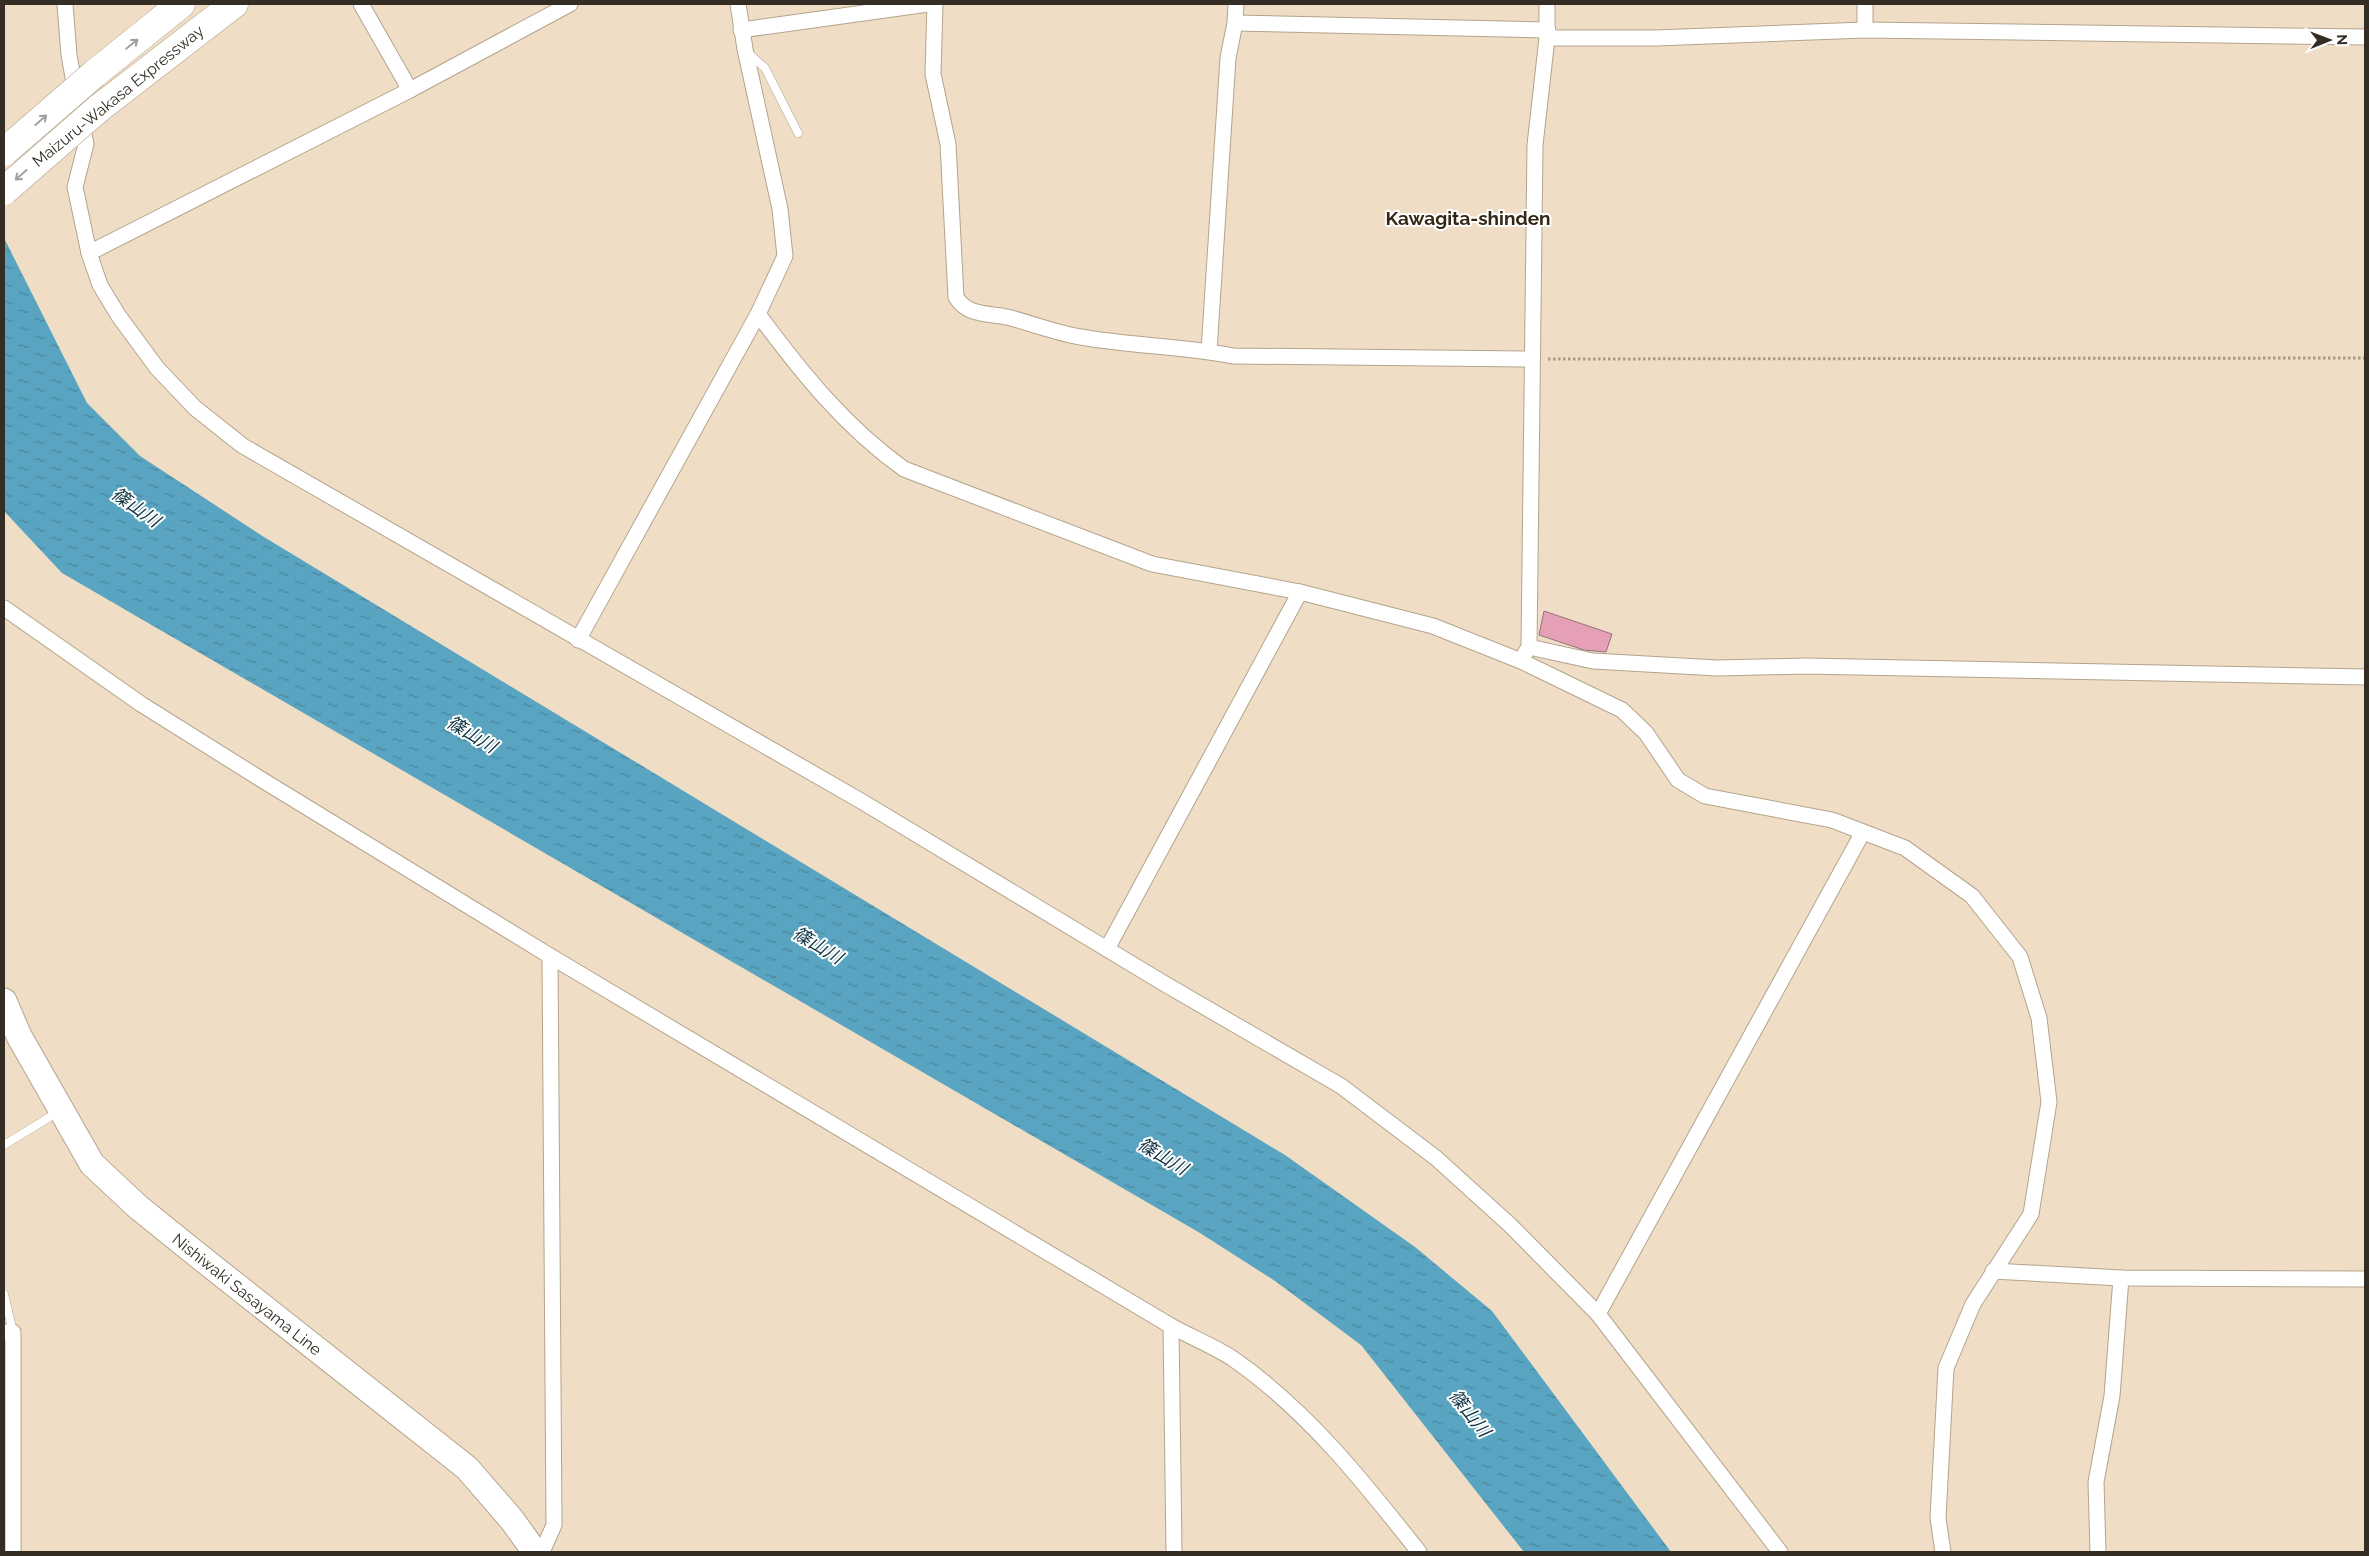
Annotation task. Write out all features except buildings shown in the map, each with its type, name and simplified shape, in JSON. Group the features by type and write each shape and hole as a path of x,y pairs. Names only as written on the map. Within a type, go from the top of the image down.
{"highway":[{"name":"Maizuru-Wakasa Expressway","path":"4,152 94,74 181,4"},
{"name":"Maizuru-Wakasa Expressway","path":"4,191 98,109 234,4"}],"main road":[{"name":"Nishiwaki Sasayama Line","path":"4,1001 19,1036 92,1164 192,1251 466,1468 512,1520 535,1552"}],"street":[{"path":"65,4 69,55 86,144 75,187 90,253 100,285 118,315 157,368 195,408 243,446 860,801 1341,1086 1436,1158 1510,1226 1598,1314 1780,1552"},
{"path":"361,4 410,90"},
{"path":"90,253 410,90 570,4"},
{"path":"578,640 758,314 785,256 780,209 745,50 738,4"},
{"path":"741,30 928,4"},
{"path":"935,4 932,74 948,144 956,298 961,306 972,312 1005,317 1080,337 1208,351 1233,356 1531,359"},
{"path":"1208,351 1228,58 1235,23 1236,4"},
{"path":"1521,661 1529,647 1535,145 1548,34 1547,4"},
{"path":"1865,30 1866,4"},
{"path":"1235,23 1656,38 1865,30 2365,37"},
{"path":"758,314 798,369 843,417 880,451 904,469 1152,564 1300,592 1434,626 1521,661 1622,710 1646,733 1678,780 1705,796 1832,820 1905,848 1972,896 2020,957 2038,1018 2049,1102 2031,1214 1992,1271 1973,1304 1946,1368 1938,1518 1943,1552"},
{"path":"1107,949 1300,592"},
{"path":"4,608 141,704 550,956 1171,1326 1231,1358 1285,1400 1348,1462 1419,1552"},
{"path":"1529,647 1593,661 1717,668 1816,666 2365,677"},
{"path":"1598,1314 1863,832"},
{"path":"542,1552 554,1525 550,956"},
{"path":"1992,1271 2121,1278 2365,1279"},
{"path":"2098,1552 2096,1482 2112,1396 2121,1278"},
{"path":"1171,1326 1174,1552"},
{"path":"8,1332 13,1552"}],"lane":[{"path":"745,50 765,68 798,133"},
{"path":"4,1145 62,1109"},
{"path":"4,1294 8,1332"}],"path":[{"path":"1531,359 2365,358"}],"water":[{"name":"篠山川","path":"4,230 5,240 87,403 140,456 264,537 1285,1155 1415,1247 1492,1311 1671,1552 1524,1552 1361,1345 1275,1281 1200,1233 62,573 4,511"}],"district":[{"name":"Kawagita-shinden","path":"1468,218"}]}
